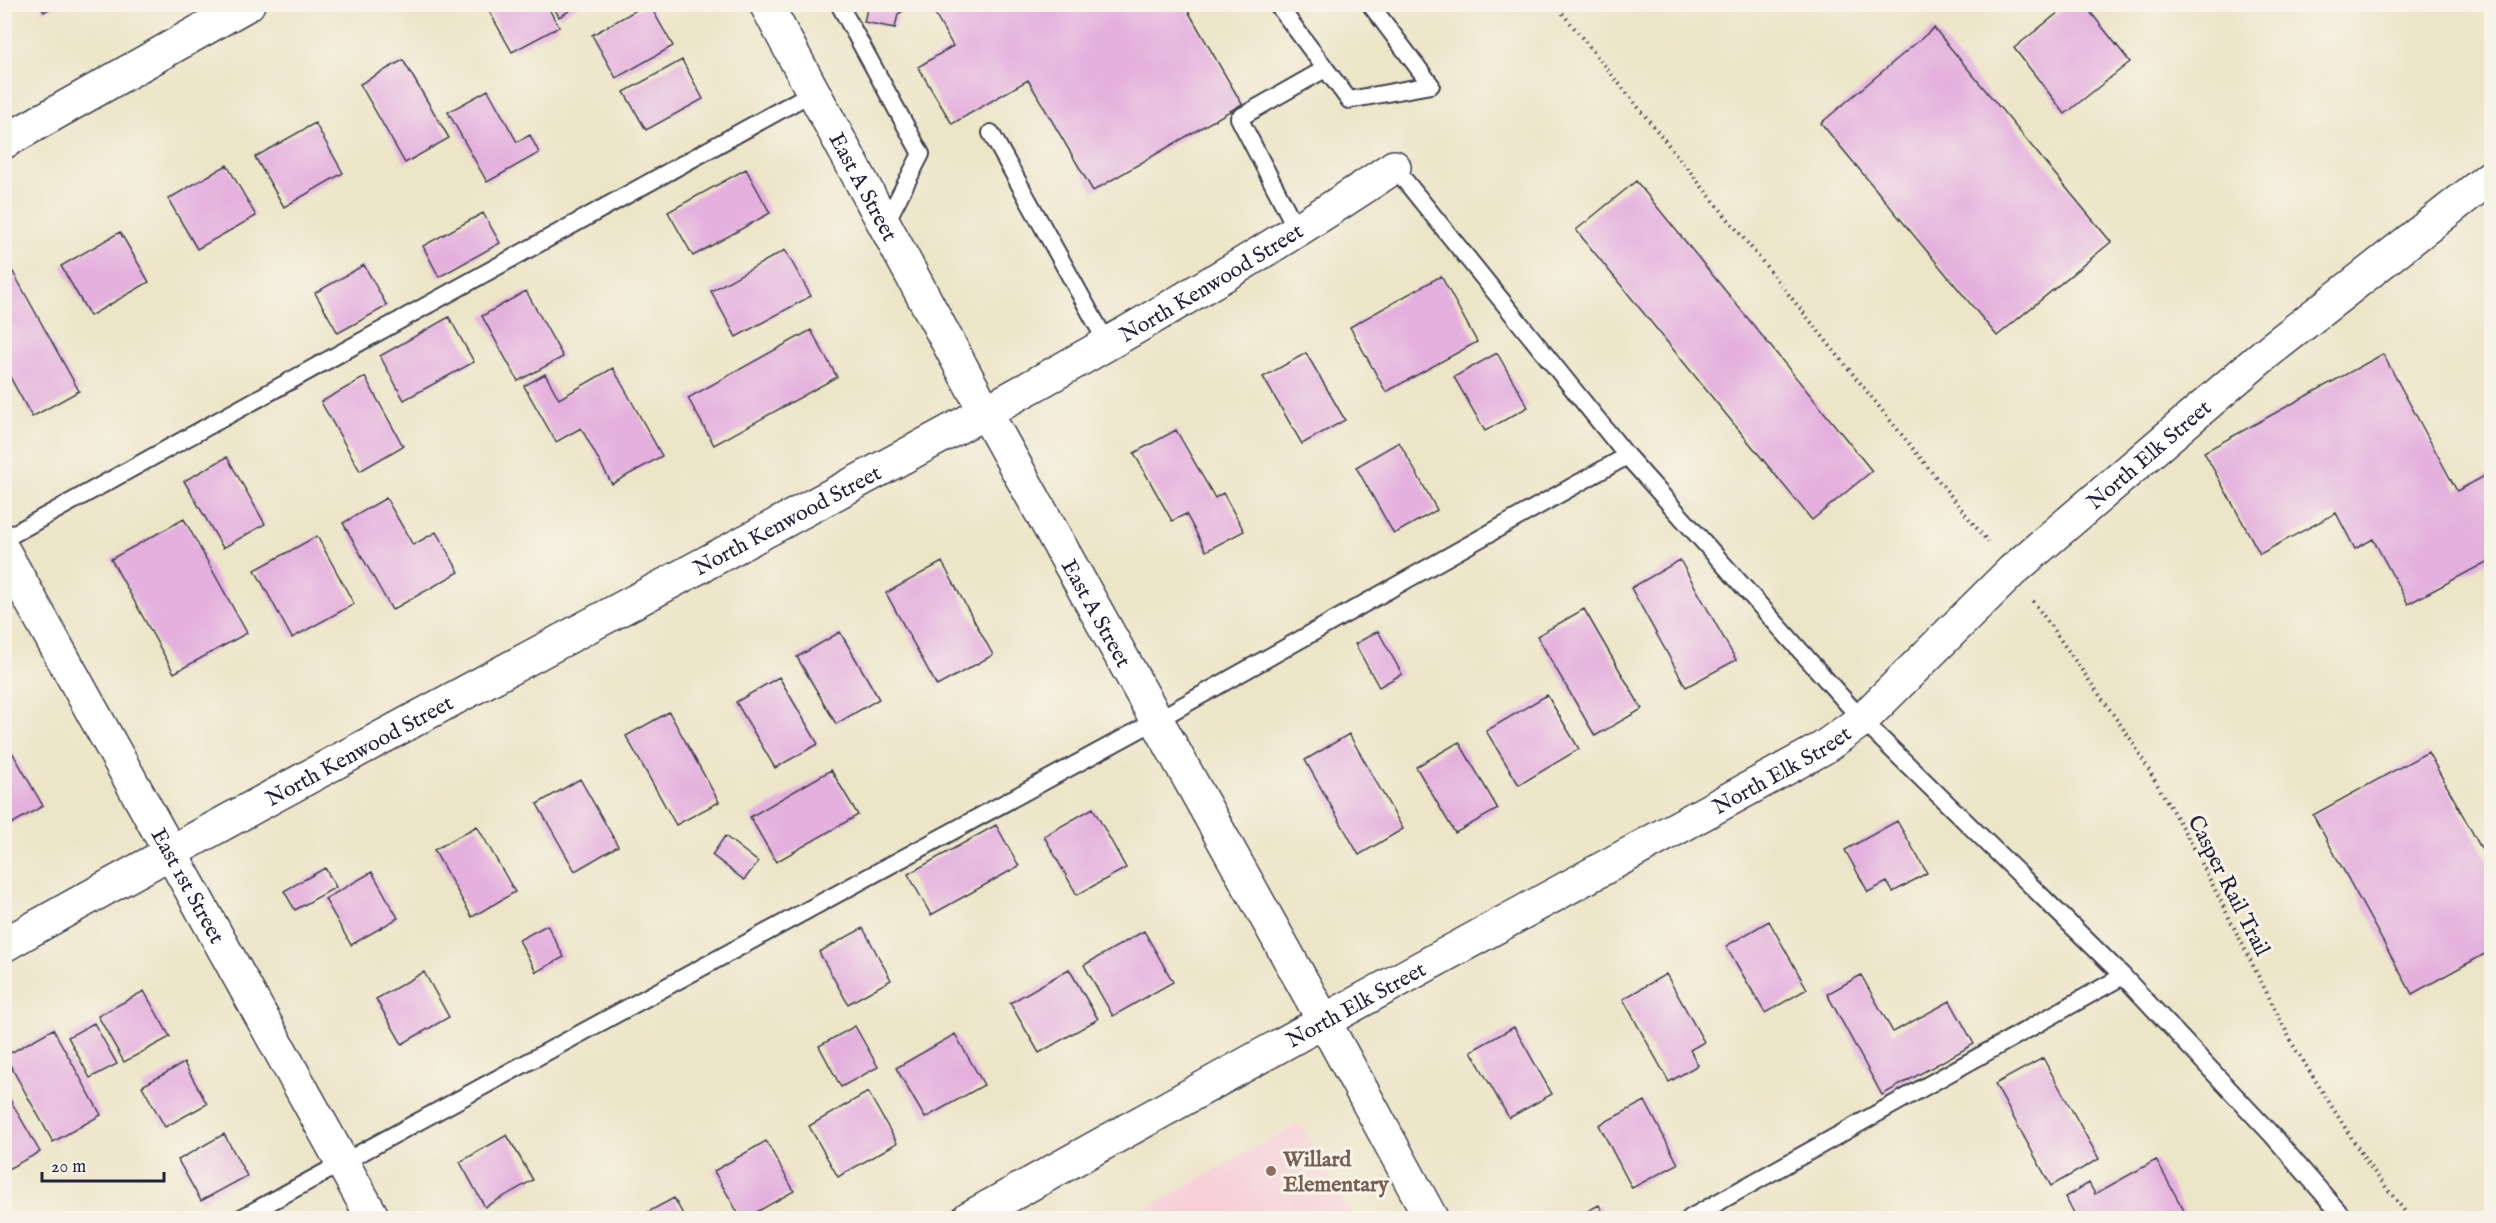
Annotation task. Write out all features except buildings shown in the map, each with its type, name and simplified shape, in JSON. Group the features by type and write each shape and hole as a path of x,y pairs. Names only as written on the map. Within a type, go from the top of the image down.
{"street":[{"path":"4,142 248,4"},
{"name":"East A Street","path":"766,4 986,413 1324,1020 1431,1218"},
{"name":"North Kenwood Street","path":"4,945 170,852 986,413 1298,232 1394,167"},
{"name":"North Elk Street","path":"969,1218 1324,1020 1823,748 1862,720 2012,572 2265,354 2492,176"},
{"name":"East 1st Street","path":"4,552 373,1218"}],"lane":[{"path":"839,4 921,154 885,224"},
{"path":"1277,4 1349,100 1431,85 1370,4"},
{"path":"1298,232 1239,118 1325,69"},
{"path":"4,539 813,92"},
{"path":"991,133 1107,343"},
{"path":"1394,167 1628,456 1862,720 2123,976 2272,1135 2344,1218"},
{"path":"241,1218 1157,720 1628,456"},
{"path":"1690,1218 2123,976"}],"path":[{"name":"Casper Rail Trail","path":"1555,4 2012,572 2132,741 2195,850 2293,1045 2368,1164 2410,1218"}],"shaded area":[{"name":"Willard Elementary","path":"1300,1123 1353,1218 1129,1218"}],"place":[{"name":"Willard Elementary","path":"1271,1171"}]}
